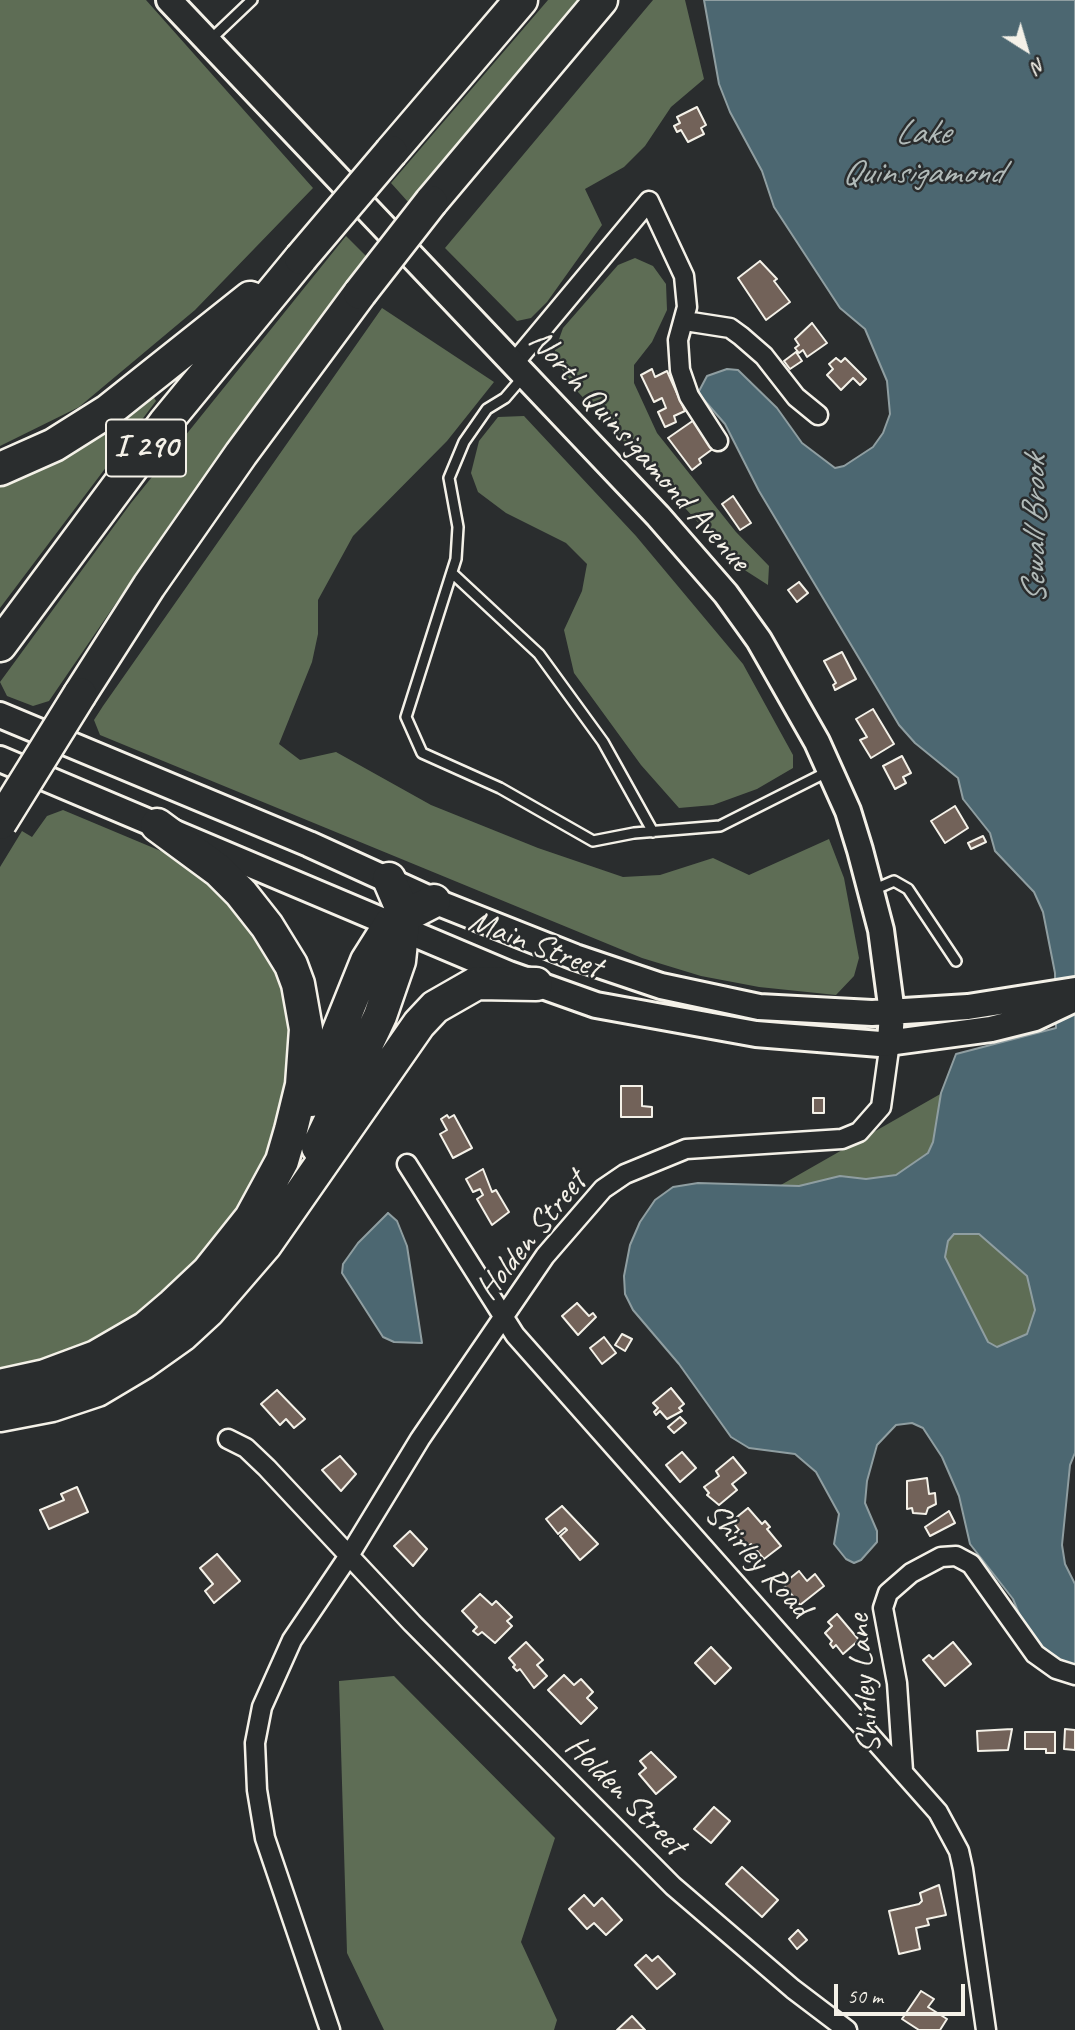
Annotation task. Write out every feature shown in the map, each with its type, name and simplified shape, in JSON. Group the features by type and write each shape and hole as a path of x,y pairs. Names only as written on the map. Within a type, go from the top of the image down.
{"highway":[{"name":"I 290","path":"0,645 165,423 301,258 521,0"},
{"name":"I 290","path":"0,823 149,586 241,454 431,202 601,0"},
{"path":"0,469 54,445 108,411 301,258"},
{"path":"157,825 218,870 241,893 282,949 295,974 303,1005 306,1053 301,1093 282,1161"},
{"path":"282,1220 305,1179 380,1016 396,974 400,922 389,879"},
{"path":"0,1386 67,1370 122,1343 146,1328 208,1272 251,1218 282,1161 322,1075 367,961 400,922 433,901"},
{"path":"0,1415 76,1398 110,1383 144,1362 208,1311 265,1245 419,1024 435,1007 477,983 536,984"}],"main road":[{"name":"North Quinsigamond Avenue","path":"169,0 648,505 726,594 780,675 830,770 848,811 881,930 892,1013 890,1042"},
{"name":"Main Street","path":"0,715 389,879 433,901 575,957 661,986 759,1007 818,1013 892,1013 968,1007 1037,1006 1075,999"},
{"name":"Main Street","path":"0,759 400,922 536,984 596,1004 679,1022 784,1037 856,1043 890,1042 968,1032 1075,990"}],"street":[{"path":"519,369 649,201 684,276 685,321 678,340 680,370 689,396 718,441"},
{"path":"685,321 730,328 764,356 796,397 818,415"},
{"name":"Holden Street","path":"350,1554 420,1439 545,1256 603,1189 625,1174 686,1149 711,1145 842,1139 859,1132 881,1107 890,1042"},
{"name":"Shirley Road","path":"407,1164 515,1335 938,1812 959,1851 971,1912 986,2030"},
{"name":"Holden Street","path":"228,1438 246,1448 267,1468 412,1623 673,1885 793,1989 847,2030"},
{"path":"330,2030 265,1838 257,1790 256,1743 262,1707 277,1668 350,1554"},
{"name":"Shirley Lane","path":"904,1771 897,1684 883,1608 888,1593 911,1573 941,1557 956,1556 971,1564 1035,1654 1056,1670 1075,1675"}],"lane":[{"path":"208,42 252,0"},
{"path":"519,369 505,398 487,409 464,442 449,478 458,527 456,559 406,717 422,753 500,789 593,841 653,832 720,827 830,770"},
{"path":"452,573 539,654 603,742 653,832"},
{"path":"872,891 894,881 908,889 956,961"}],"green space":[{"path":"0,0 146,0 313,188 195,310 79,407 0,446"},
{"path":"548,0 579,0 409,203 391,183"},
{"path":"653,0 685,0 704,79 671,107 645,146 624,167 585,189 602,225 547,302 531,318 517,321 445,248"},
{"path":"346,236 367,257 183,505 49,701 33,706 7,696 0,682 131,503"},
{"path":"635,258 653,266 666,284 667,310 652,342 634,365 634,383 657,433 736,532 769,566 768,585 743,569 697,521 578,392 553,356 563,328 618,265"},
{"path":"382,308 494,382 447,441 353,536 318,600 318,634 312,662 279,744 300,760 336,752 431,805 538,848 623,877 660,875 713,858 749,875 829,839 844,878 859,958 854,976 836,995 759,987 701,976 642,958 100,735 94,720 103,706"},
{"path":"153,396 156,401 0,608 0,481 109,427"},
{"path":"524,416 636,536 743,664 793,755 793,768 757,789 713,805 679,808 641,765 574,673 564,630 582,591 587,564 566,543 506,513 478,492 471,473 479,441 498,417"},
{"path":"63,810 168,854 198,872 229,897 284,969 299,1027 289,1121 244,1217 131,1330 0,1378 0,867 22,831 32,837 47,816"},
{"path":"1075,1021 1075,1066 913,1181 744,1206 1056,1028"},
{"path":"954,1234 979,1234 1027,1276 1035,1310 1027,1334 997,1347 988,1342 945,1257 948,1240"},
{"path":"394,1676 555,1838 521,1942 557,2020 554,2030 384,2030 347,1953 339,1681"}],"water":[{"name":"Lake Quinsigamond","path":"704,0 1075,0 1075,1453 1070,1465 1062,1545 1065,1564 1075,1584 1075,1667 1048,1658 1024,1626 1013,1599 970,1544 959,1496 942,1457 923,1428 912,1423 896,1425 877,1445 867,1481 865,1503 877,1531 877,1542 861,1560 854,1563 846,1559 834,1544 839,1514 816,1472 795,1454 749,1448 731,1437 679,1364 633,1310 625,1294 624,1276 630,1245 640,1222 655,1200 673,1187 698,1183 799,1186 840,1176 866,1179 896,1175 928,1153 933,1142 941,1093 956,1054 1056,1028 1055,973 1043,912 1034,892 995,851 990,833 963,799 958,778 915,743 899,725 759,491 725,424 698,393 707,376 727,369 738,370 777,408 802,443 835,468 844,466 873,447 883,433 890,414 887,381 865,329 840,308 774,207 762,171 730,112 719,84","holes":["954,1234 979,1234 1027,1276 1035,1310 1027,1334 997,1347 988,1342 945,1257 948,1241"]},
{"path":"388,1213 397,1221 407,1246 422,1343 394,1342 383,1337 342,1273 343,1264 358,1243"}],"building":[{"path":"697,107 706,125 701,128 704,134 688,142 681,130 677,132 674,126 680,123 677,117"},
{"path":"760,261 777,279 774,281 790,302 766,320 738,278"},
{"path":"812,323 827,343 807,357 803,350 799,353 795,348 799,345 795,339"},
{"path":"796,352 802,361 790,369 784,361"},
{"path":"836,358 841,362 845,358 866,379 860,385 853,378 841,390 827,375 833,369 829,364"},
{"path":"652,369 655,377 667,371 685,411 674,416 676,422 665,427 658,412 666,408 662,398 654,402 641,375"},
{"path":"694,420 714,448 699,459 701,463 692,470 668,438"},
{"path":"733,496 751,523 740,530 722,504"},
{"path":"799,582 808,593 797,602 788,590"},
{"path":"842,652 856,679 835,690 833,685 836,683 824,661"},
{"path":"873,709 894,744 871,758 860,740 867,737 856,719"},
{"path":"902,756 911,773 903,777 906,783 895,789 883,766"},
{"path":"955,806 968,828 945,843 931,821"},
{"path":"983,836 986,842 971,849 968,843"},
{"path":"621,1086 642,1086 642,1106 652,1107 652,1117 621,1117"},
{"path":"813,1098 824,1098 824,1113 813,1113"},
{"path":"447,1115 449,1118 454,1115 472,1148 453,1158 440,1134 447,1130 441,1119"},
{"path":"483,1169 492,1192 496,1190 509,1212 492,1225 477,1199 483,1195 480,1189 473,1192 466,1179"},
{"path":"577,1303 589,1316 593,1313 596,1317 578,1335 562,1316"},
{"path":"622,1334 632,1339 625,1351 615,1345"},
{"path":"604,1337 616,1353 602,1364 590,1348"},
{"path":"671,1388 684,1404 679,1408 682,1411 667,1419 660,1411 656,1415 654,1412 658,1408 653,1403"},
{"path":"277,1390 305,1419 294,1428 286,1419 280,1425 261,1404"},
{"path":"680,1417 686,1423 674,1433 668,1427"},
{"path":"682,1452 696,1468 680,1482 666,1465"},
{"path":"340,1456 356,1474 341,1491 322,1470"},
{"path":"733,1457 746,1473 732,1484 737,1490 719,1505 707,1495 709,1493 704,1487 719,1476 716,1471"},
{"path":"927,1478 929,1494 935,1493 936,1504 928,1508 926,1514 913,1513 912,1508 907,1509 907,1481"},
{"path":"77,1487 88,1512 49,1529 40,1510 64,1500 61,1494"},
{"path":"562,1506 598,1544 580,1560 560,1536 567,1530 565,1528 558,1534 546,1519"},
{"path":"748,1508 762,1524 765,1521 770,1527 767,1529 781,1546 764,1559 751,1544 747,1547 735,1533 739,1530 732,1521"},
{"path":"949,1511 955,1523 930,1536 925,1527"},
{"path":"410,1531 427,1549 413,1566 394,1546"},
{"path":"217,1554 240,1581 214,1603 205,1591 213,1584 200,1568"},
{"path":"799,1571 807,1581 815,1574 824,1586 800,1605 783,1584"},
{"path":"480,1594 492,1605 496,1601 512,1617 507,1621 512,1626 495,1643 482,1632 478,1635 473,1631 477,1627 462,1611"},
{"path":"837,1614 859,1640 843,1654 836,1645 833,1648 830,1644 832,1641 825,1633 832,1626 828,1622"},
{"path":"526,1642 543,1660 537,1665 547,1676 534,1688 520,1669 517,1671 513,1667 515,1665 509,1658"},
{"path":"953,1642 971,1664 945,1686 923,1660 929,1655 933,1659"},
{"path":"711,1647 731,1668 715,1684 695,1663"},
{"path":"564,1675 574,1685 581,1679 593,1692 587,1698 597,1708 581,1724 548,1690"},
{"path":"1012,1729 1008,1750 978,1751 977,1731"},
{"path":"1065,1729 1075,1730 1075,1750 1064,1749"},
{"path":"1025,1732 1055,1732 1055,1753 1046,1753 1046,1749 1025,1749"},
{"path":"651,1752 676,1777 656,1794 639,1774 646,1768 640,1761"},
{"path":"714,1807 730,1821 711,1843 694,1829"},
{"path":"742,1867 778,1900 762,1917 726,1884"},
{"path":"939,1885 946,1915 927,1919 929,1925 916,1928 920,1949 899,1954 889,1911 919,1904 922,1901 920,1893"},
{"path":"584,1895 594,1906 602,1898 622,1920 606,1935 594,1923 587,1929 569,1909"},
{"path":"798,1930 807,1940 797,1949 789,1939"},
{"path":"646,1955 652,1961 658,1956 675,1974 657,1989 635,1965"},
{"path":"921,1991 934,1999 928,2007 947,2019 940,2030 919,2030 902,2019"},
{"path":"632,2016 645,2030 617,2030"}],"water label":[{"name":"Sewall Brook","path":"1036,530"}]}
